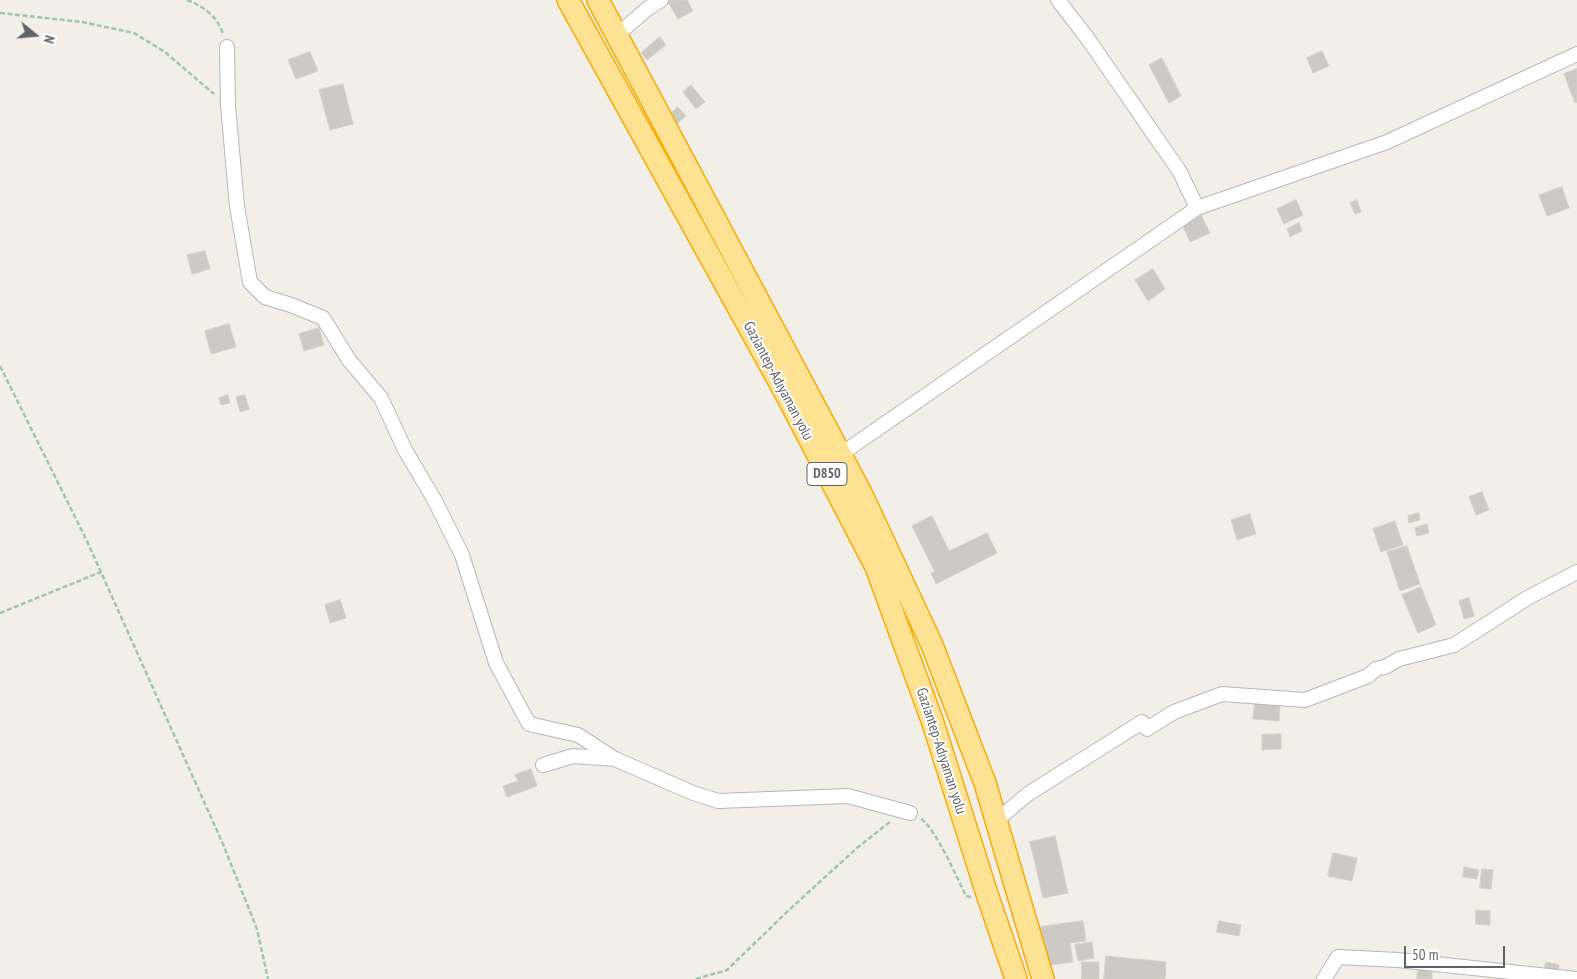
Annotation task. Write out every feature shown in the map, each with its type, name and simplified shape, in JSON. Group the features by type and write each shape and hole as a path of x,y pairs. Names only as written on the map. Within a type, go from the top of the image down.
{"highway":[{"name":"Gaziantep-Adıyaman yolu","path":"568,0 786,394 876,567 933,723 1016,979"},
{"name":"Gaziantep-Adıyaman yolu","path":"598,0 841,454 932,645 985,783 1043,979"}],"street":[{"path":"617,34 661,0"},
{"path":"1058,0 1088,39 1180,172 1197,208"},
{"path":"227,47 228,106 237,206 250,282 265,297 323,318 349,360 381,398 405,450 462,554 496,663 528,724 578,735 615,759 693,793 718,801 848,796 910,814"},
{"path":"841,454 1197,208 1387,142 1577,54"},
{"path":"996,821 1028,794 1142,722 1147,729 1174,712 1222,694 1305,700 1368,676 1376,669 1386,667 1399,659 1454,645 1529,597 1577,572"},
{"path":"543,765 573,756 615,759"},
{"path":"1324,979 1338,957 1364,957 1577,979"}],"path":[{"path":"187,0 202,5 221,26 227,47"},
{"path":"0,12 82,22 134,33 165,52 228,106"},
{"path":"0,366 101,572 223,844 257,929 268,979"},
{"path":"0,613 101,572"},
{"path":"696,979 727,970 857,848 895,818 910,814 924,822 937,841 966,896 990,902"}],"building":[{"path":"671,0 687,0 693,11 678,19 668,2"},
{"path":"660,37 666,45 647,60 641,53"},
{"path":"1322,51 1329,66 1313,73 1307,58"},
{"path":"310,52 318,71 296,79 288,60"},
{"path":"1162,58 1181,96 1169,103 1149,65"},
{"path":"1577,69 1577,102 1575,103 1564,74"},
{"path":"343,84 353,124 330,130 319,90"},
{"path":"691,85 705,102 696,109 683,92"},
{"path":"678,107 686,116 674,126 666,118"},
{"path":"1562,187 1569,208 1547,216 1539,195"},
{"path":"1296,200 1303,215 1284,224 1277,209"},
{"path":"1357,200 1361,212 1355,214 1350,203"},
{"path":"1201,215 1210,233 1190,242 1182,224"},
{"path":"1299,223 1302,231 1290,237 1287,229"},
{"path":"205,251 210,269 192,274 187,255"},
{"path":"1153,269 1165,289 1148,301 1135,280"},
{"path":"229,324 236,347 211,354 205,331"},
{"path":"319,328 324,345 304,351 299,334"},
{"path":"228,395 230,403 221,405 219,398"},
{"path":"245,395 249,409 240,412 236,397"},
{"path":"1482,492 1489,510 1476,515 1469,497"},
{"path":"1419,513 1420,520 1409,523 1408,516"},
{"path":"1250,514 1256,534 1237,540 1231,520"},
{"path":"932,516 949,551 987,533 997,553 936,584 931,573 935,572 912,526"},
{"path":"1395,521 1403,545 1381,552 1373,529"},
{"path":"1427,524 1429,533 1417,536 1415,528"},
{"path":"1407,546 1420,584 1400,591 1387,552"},
{"path":"1421,587 1436,625 1418,633 1402,595"},
{"path":"1469,598 1474,616 1464,619 1459,601"},
{"path":"340,600 346,618 330,623 325,605"},
{"path":"1255,704 1280,706 1279,721 1253,719"},
{"path":"1281,734 1281,749 1262,750 1262,735"},
{"path":"531,769 537,786 507,797 503,786 518,781 515,775"},
{"path":"1055,836 1068,893 1043,898 1030,842"},
{"path":"1333,853 1357,858 1352,881 1328,876"},
{"path":"1464,867 1479,870 1477,879 1463,877"},
{"path":"1482,869 1493,870 1491,889 1480,888"},
{"path":"1476,910 1490,911 1490,925 1476,924"},
{"path":"1083,921 1086,941 1070,943 1073,962 1044,966 1039,927"},
{"path":"1219,921 1241,925 1239,936 1217,932"},
{"path":"1092,942 1094,958 1078,961 1075,945"},
{"path":"1106,956 1166,962 1165,979 1104,979"},
{"path":"1082,962 1099,962 1099,979 1082,979"},
{"path":"1546,962 1559,965 1557,974 1544,971"},
{"path":"1418,969 1432,970 1432,979 1417,979"}]}
